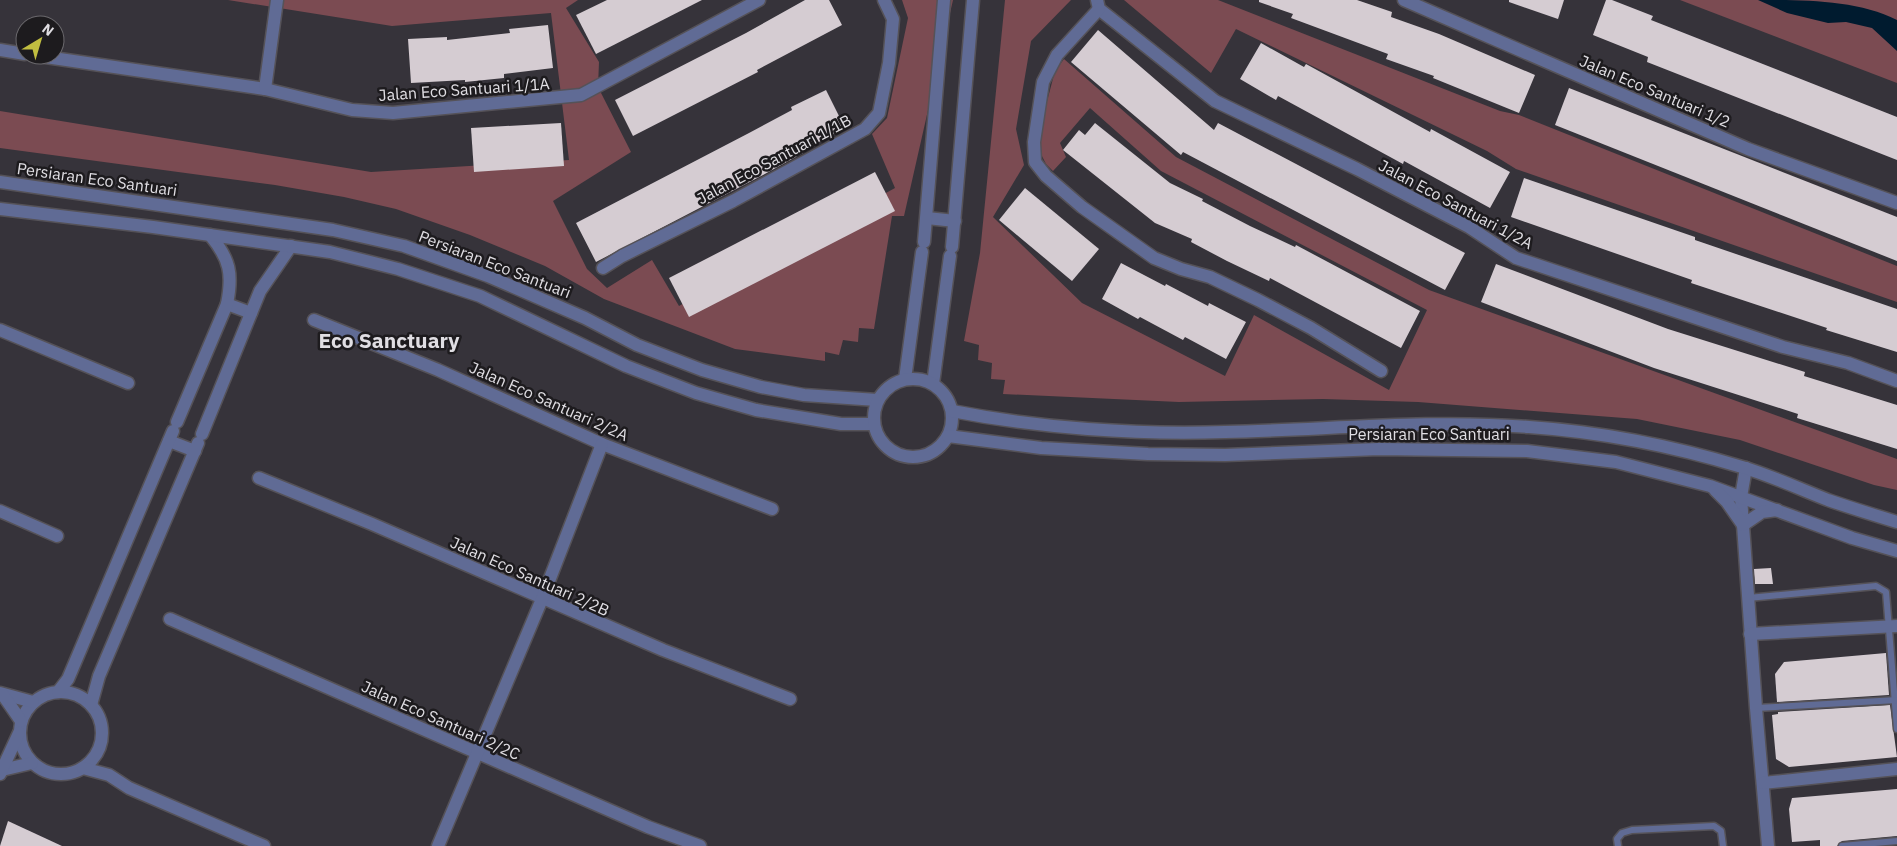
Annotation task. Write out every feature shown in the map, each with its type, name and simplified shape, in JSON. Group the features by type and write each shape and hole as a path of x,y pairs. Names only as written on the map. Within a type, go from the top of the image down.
{"street":[{"path":"265,89 277,0"},
{"name":"Jalan Eco Santuari 1/1A","path":"65,60 265,89 352,110 393,113 581,95 758,0"},
{"name":"Jalan Eco Santuari 1/1B","path":"603,268 622,256 733,201 865,128 879,113 889,63 893,19 884,0"},
{"path":"905,379 927,218 944,0"},
{"path":"933,384 955,221 974,0"},
{"name":"Jalan Eco Santuari 1/2","path":"1404,0 1748,149 1897,203"},
{"path":"1098,5 1057,55 1043,82 1034,142 1035,162 1046,176 1082,207 1154,258 1181,269 1210,277 1258,300 1311,328 1382,371"},
{"name":"Jalan Eco Santuari 1/2A","path":"1098,5 1215,102 1357,169 1469,227 1516,258 1783,347 1848,363 1897,381"},
{"path":"0,50 15,52"},
{"name":"Persiaran Eco Santuari","path":"0,182 325,228 404,246 488,276 585,318 636,345 702,370 760,387 804,395 877,400"},
{"path":"0,209 330,252 398,269 480,296 626,366 696,393 756,410 842,424 874,424"},
{"path":"927,218 955,221"},
{"path":"58,692 68,679 227,304 232,284 230,272 225,259 210,235"},
{"path":"91,705 99,676 260,291 291,246"},
{"path":"227,304 251,313"},
{"name":"Jalan Eco Santuari 2/2A","path":"314,320 438,370 602,444 772,509"},
{"path":"0,330 128,384"},
{"path":"915,378 933,384 945,396 952,411 952,424 948,436 941,445 931,452 919,456 895,453 878,436 874,424 877,400 884,390 894,383 905,379 915,378"},
{"name":"Persiaran Eco Santuari","path":"952,411 989,418 1148,433 1225,432 1378,425 1528,426 1620,437 1746,468 1829,500 1897,522"},
{"path":"173,432 198,443"},
{"name":"Persiaran Eco Santuari","path":"948,436 1041,448 1148,454 1226,455 1379,449 1526,451 1616,462 1710,486 1852,538 1897,551"},
{"path":"438,846 542,600 602,444"},
{"path":"1746,468 1741,497 1750,634 1768,846"},
{"name":"Jalan Eco Santuari 2/2B","path":"259,478 372,524 542,600 663,650 790,699"},
{"path":"1710,486 1727,502 1743,525"},
{"path":"1743,525 1762,512 1777,510"},
{"path":"0,511 57,536"},
{"name":"Jalan Eco Santuari 2/2C","path":"170,619 648,827 700,846"},
{"path":"1750,634 1892,626"},
{"path":"1,772 20,727 33,702 40,697 58,692 76,695 91,705 102,727 98,750 92,760 83,768 73,773 56,774 41,769 32,763 21,744 20,727 2,694"},
{"path":"2,694 33,702"},
{"path":"98,750 109,775"},
{"path":"1,772 32,763"},
{"path":"83,768 109,775 129,788 264,846"},
{"path":"1763,783 1897,769"}],"lane":[{"path":"1748,598 1876,586 1886,592 1892,626 1897,729"},
{"path":"1756,708 1896,700"},
{"path":"1618,846 1618,839 1622,833 1632,830 1714,826 1720,831 1723,846"},
{"path":"1842,846 1897,841"}],"shaded area":[{"path":"228,0 578,0 566,8 599,62 598,87 631,152 553,201 587,269 607,288 652,260 679,306 895,188 872,134 887,118 908,18 902,0 953,0 904,216 892,216 874,329 859,328 858,342 843,340 839,355 825,352 825,361 735,349 604,299 545,266 470,235 396,209 344,197 275,185 0,148 0,111 371,172 569,160 551,13 392,26"},
{"path":"1005,0 1071,0 1031,41 1016,129 1024,165 993,217 1082,303 1225,376 1254,315 1389,390 1427,310 1161,171 1090,108 1060,143 1066,157 1053,171 1046,164 1041,154 1040,128 1055,71 1064,59 1176,157 1429,290 1897,459 1897,490 1874,485 1740,440 1637,419 1418,402 1323,399 1179,402 1003,394 1005,380 991,379 992,363 978,360 979,345 964,341 980,253"},
{"path":"1124,0 1218,0 1500,111 1519,115 1897,266 1897,302 1516,169 1487,151 1236,29 1211,73"},
{"path":"1680,0 1897,0 1897,83"}],"water":[{"path":"1758,0 1830,2 1882,13 1897,20 1897,51 1872,28 1846,22 1828,23 1787,13"}],"building":[{"path":"607,0 702,0 596,54 576,15"},
{"path":"805,0 829,0 842,25 757,70 758,72 633,136 615,100 746,33"},
{"path":"1259,0 1357,0 1392,12 1391,17 1439,34 1535,75 1519,113 1433,78 1434,76 1386,59 1388,54 1291,18 1293,14 1259,2"},
{"path":"1509,0 1564,0 1558,19 1509,2"},
{"path":"1606,0 1612,0 1653,16 1651,20 1897,117 1897,160 1647,62 1648,57 1593,35"},
{"path":"548,25 553,68 504,74 504,78 465,82 465,80 411,83 408,39 447,37 447,40 510,33 509,29"},
{"path":"1098,30 1214,130 1218,123 1465,253 1445,290 1183,152 1181,155 1071,62"},
{"path":"1261,43 1304,67 1306,64 1430,132 1431,129 1510,172 1490,208 1404,161 1403,164 1278,96 1276,100 1240,79"},
{"path":"1569,88 1897,217 1897,261 1555,125"},
{"path":"826,90 845,128 763,175 596,262 576,223 749,133 792,110 791,107"},
{"path":"561,123 564,166 474,172 471,128"},
{"path":"1095,123 1170,183 1203,199 1202,201 1250,226 1295,247 1296,245 1420,311 1401,348 1270,278 1269,281 1227,261 1191,242 1192,239 1155,223 1063,150 1079,130 1085,135"},
{"path":"875,172 895,211 689,317 669,278"},
{"path":"1524,178 1695,237 1695,240 1897,309 1897,352 1826,330 1827,328 1691,283 1692,280 1511,217"},
{"path":"1025,188 1099,249 1072,281 999,220"},
{"path":"1121,263 1165,286 1166,284 1208,306 1209,303 1246,322 1226,359 1185,337 1183,340 1140,317 1138,319 1102,299"},
{"path":"1496,264 1668,329 1805,372 1804,376 1897,405 1897,449 1797,418 1798,414 1654,368 1481,302"},
{"path":"1771,568 1773,584 1755,584 1754,569"},
{"path":"1886,653 1889,695 1777,702 1775,674 1784,662"},
{"path":"1890,705 1897,757 1789,767 1776,759 1772,715 1778,714 1778,712"},
{"path":"1897,789 1897,836 1842,841 1837,846 1820,846 1820,840 1792,842 1789,809 1792,798"},
{"path":"8,821 62,846 0,846"}],"district":[{"name":"Eco Sanctuary","path":"389,341"}]}
